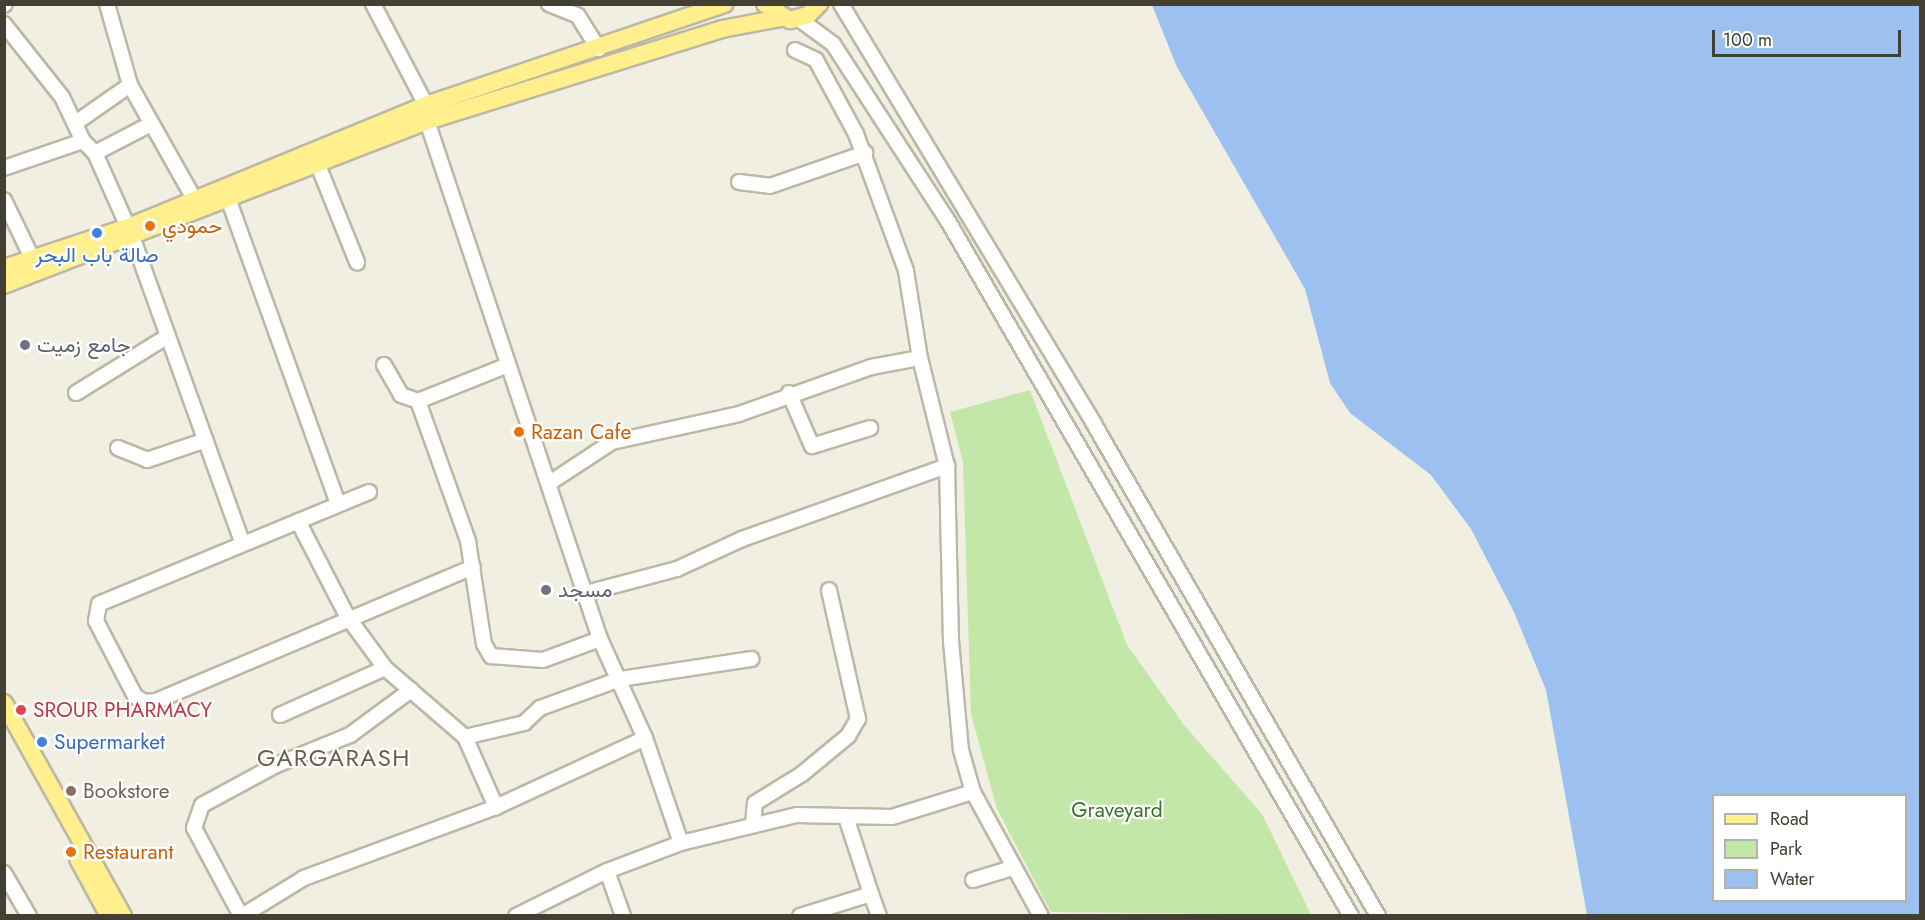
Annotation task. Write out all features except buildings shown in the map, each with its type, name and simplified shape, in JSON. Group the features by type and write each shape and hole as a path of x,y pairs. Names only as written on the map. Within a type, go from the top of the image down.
{"main road":[{"path":"765,4 781,18"},
{"path":"198,207 229,201 318,165 426,113 723,29 781,18 799,19 819,4"},
{"path":"4,285 426,113 720,6 723,29"},
{"path":"4,268 131,233"},
{"path":"4,703 123,915"},
{"path":"4,727 110,915"}],"street":[{"path":"107,4 130,85 198,207"},
{"path":"373,4 426,113 508,365 551,482 600,639 645,738 681,843"},
{"path":"549,4 575,14 599,49"},
{"path":"841,4 1106,444 1378,915"},
{"path":"799,19 832,44 948,221 1351,915"},
{"path":"4,24 77,122 83,141 95,153 131,233 243,544"},
{"path":"795,50 819,64 865,153 906,270 920,358 947,466 954,707 973,792 1012,868 1041,915"},
{"path":"77,122 130,85"},
{"path":"95,153 151,124"},
{"path":"4,168 83,141"},
{"path":"740,182 770,186 865,153"},
{"path":"318,165 357,262"},
{"path":"4,200 33,260"},
{"path":"229,201 338,504"},
{"path":"76,393 168,336"},
{"path":"551,482 612,442 739,414 789,393 920,358"},
{"path":"384,365 401,395 418,401 508,365"},
{"path":"789,393 812,446 870,428"},
{"path":"418,401 473,567 484,644 491,656 543,660 600,639"},
{"path":"118,448 147,460 206,440"},
{"path":"586,593 677,569 742,539 947,466"},
{"path":"369,492 99,604 96,621 135,696 144,702 347,616 473,567"},
{"path":"298,521 347,616 385,668 465,737 496,807"},
{"path":"753,825 755,803 802,774 848,736 858,719 829,590"},
{"path":"465,737 524,723 540,708 620,679 751,659"},
{"path":"280,715 385,668"},
{"path":"411,690 350,735 274,766 202,805 195,828 242,915 303,878 496,807 645,738"},
{"path":"516,915 607,871 681,843 797,815 847,820 905,815 973,792"},
{"path":"847,820 879,915"},
{"path":"973,880 1012,868"},
{"path":"607,871 623,915"},
{"path":"4,873 29,915"},
{"path":"800,915 871,894"}],"green space":[{"name":"Graveyard","path":"1030,390 1127,645 1184,725 1262,814 1311,915 1051,912 997,809 971,714 963,462 950,412"}],"water":[{"path":"1152,5 1920,5 1920,915 1587,915 1546,690 1514,612 1471,529 1431,475 1350,413 1330,383 1305,289 1177,67"}],"place":[{"name":"حمودي","path":"150,226"},
{"name":"صالة باب البحر","path":"97,233"},
{"name":"جامع زميت","path":"25,345"},
{"name":"Razan Cafe","path":"519,432"},
{"name":"مسجد","path":"546,590"},
{"name":"SROUR PHARMACY","path":"21,710"},
{"name":"Supermarket","path":"42,742"},
{"name":"Bookstore","path":"71,791"},
{"name":"Restaurant","path":"71,852"}],"district":[{"name":"GARGARASH","path":"334,758"}]}
